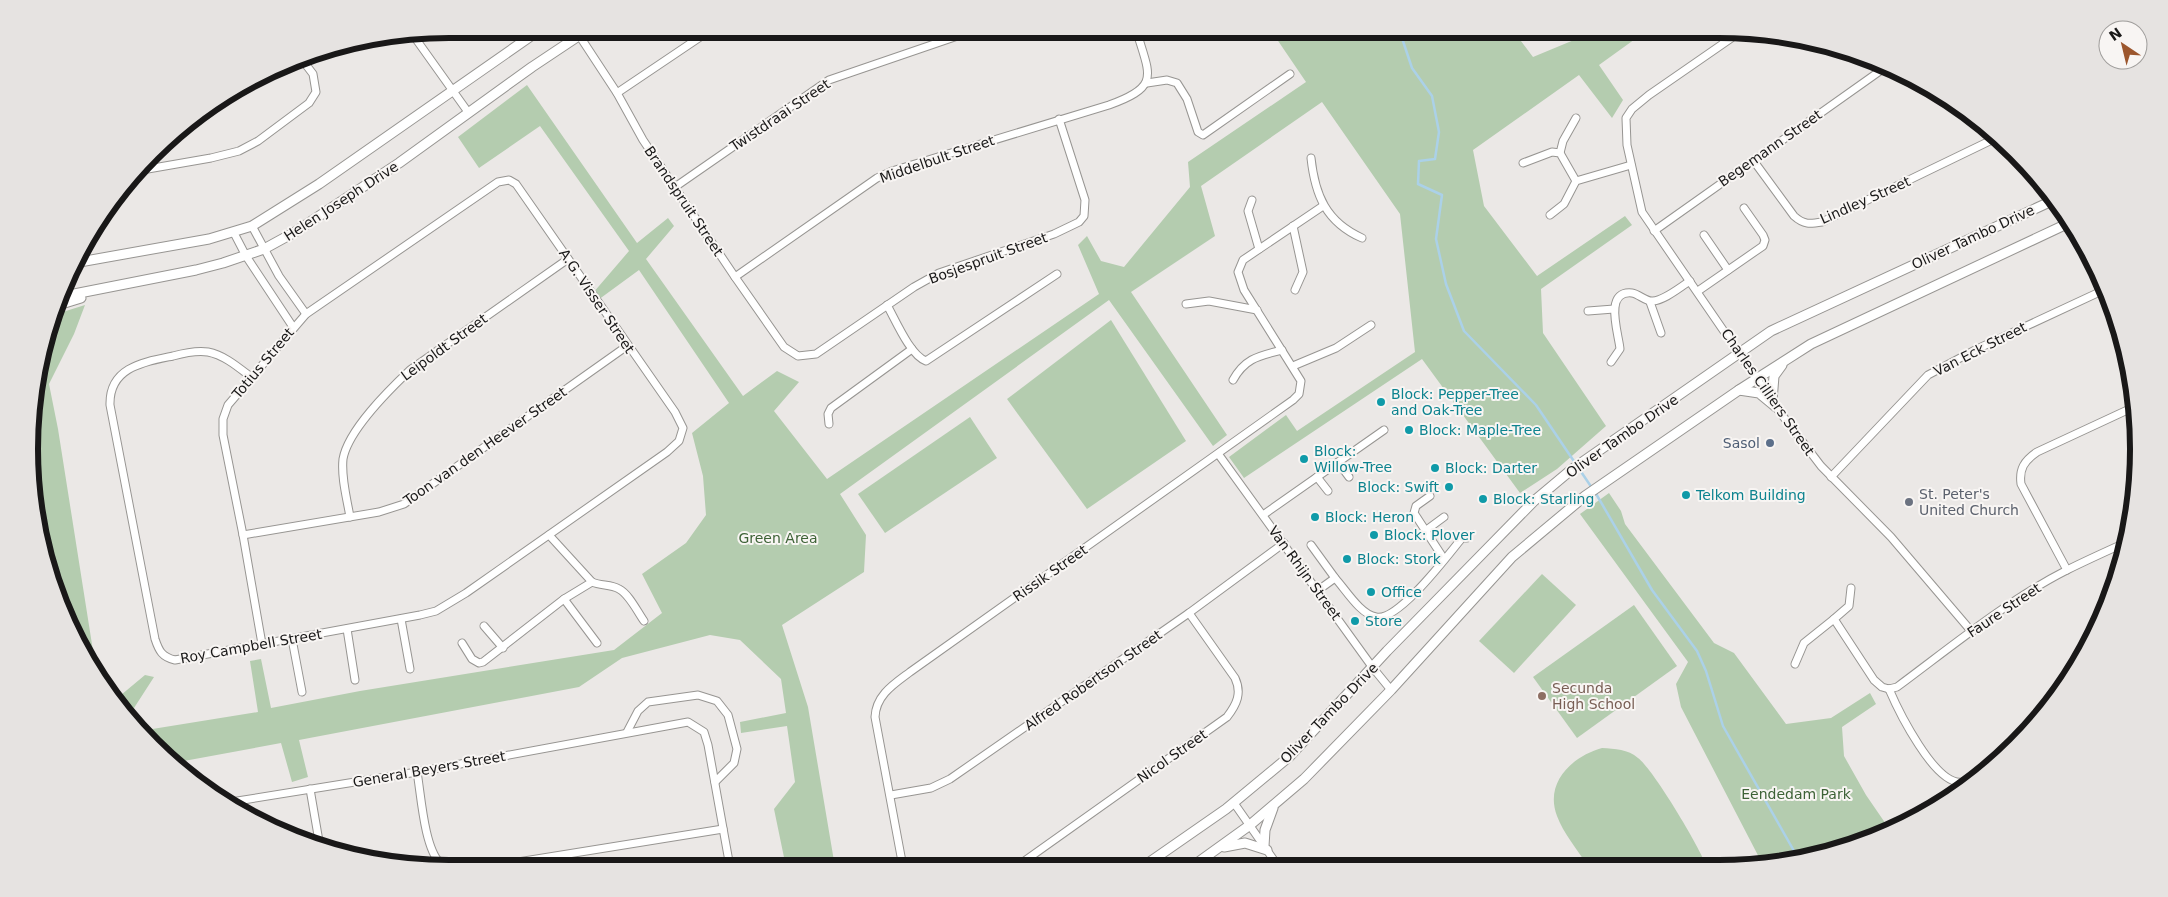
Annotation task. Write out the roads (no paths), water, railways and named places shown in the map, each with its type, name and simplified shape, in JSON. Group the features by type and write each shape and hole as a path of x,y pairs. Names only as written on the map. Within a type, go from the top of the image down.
{"street":[{"name":"Helen Joseph Drive","path":"83,261 209,240 252,226 319,184 528,38"},
{"name":"Helen Joseph Drive","path":"68,295 196,270 264,249 296,232 399,163 569,38"},
{"name":"Brandspruit Street","path":"581,38 674,187 784,346 798,356 808,356"},
{"path":"617,93 699,38"},
{"name":"Twistdraai Street","path":"674,187 829,80 952,38"},
{"path":"1139,38 1149,73 1147,83 1167,80 1177,83 1187,99 1198,132 1203,135 1290,74"},
{"name":"Charles Cilliers Street","path":"1731,38 1649,94 1632,109 1626,118 1626,134 1631,164 1642,212 1774,404 1831,477 1891,537 1972,632"},
{"path":"417,39 468,112"},
{"path":"148,169 239,151 258,141 309,103 316,92 313,74 305,63"},
{"name":"Begemann Street","path":"1654,231 1880,71"},
{"name":"Middelbult Street","path":"735,277 877,178 892,171 1127,99 1138,93 1147,83"},
{"path":"1576,118 1563,141 1560,153 1576,181"},
{"name":"Bosjespruit Street","path":"808,356 831,344 887,305 939,273 1054,234 1079,222 1084,216 1085,200 1059,119"},
{"name":"Lindley Street","path":"1753,160 1794,216 1808,224 1822,222 1991,140"},
{"path":"1524,163 1552,152 1560,153"},
{"path":"1311,158 1316,190 1323,206 1341,226 1362,238"},
{"path":"1550,215 1564,204 1576,181 1631,164"},
{"name":"A.G. Visser Street","path":"498,182 509,180 516,184 681,421 683,435"},
{"name":"Totius Street","path":"262,644 243,534 223,435 223,419 228,405 306,314 498,182"},
{"path":"1252,200 1248,210 1259,249"},
{"name":"Oliver Tambo Drive","path":"1153,860 1234,803 1290,756 1534,501 1571,470 1771,331 2048,202"},
{"name":"Rissik Street","path":"891,795 875,717 878,701 884,693 940,650 1219,455 1294,400 1301,387 1293,366 1239,281 1238,272 1243,260 1323,206"},
{"path":"1698,291 1760,248 1765,242 1763,235 1744,208"},
{"name":"Oliver Tambo Drive","path":"1201,860 1250,825 1304,779 1391,690 1512,557 1585,496 1739,390 1811,344 2064,225"},
{"path":"252,226 279,276 306,314"},
{"path":"1293,226 1303,272 1295,290"},
{"path":"234,233 246,256 293,327"},
{"path":"1704,235 1728,270"},
{"name":"Leipoldt Street","path":"350,517 343,474 343,460 347,446 392,386 410,370 568,259"},
{"path":"887,305 912,349 921,359 926,361 932,359 1057,274"},
{"path":"1611,362 1620,349 1614,308 1619,299 1630,293 1650,302 1658,300 1690,281"},
{"path":"64,303 91,295 97,290"},
{"name":"Van Eck Street","path":"1831,477 1928,375 1977,349 2099,292"},
{"path":"1186,304 1209,301 1256,310"},
{"path":"1650,302 1661,332"},
{"path":"1588,311 1614,308"},
{"path":"1293,366 1336,348 1371,325"},
{"name":"Toon van den Heever Street","path":"243,534 393,509 404,504 627,346"},
{"path":"829,424 828,414 831,408 912,349"},
{"path":"1233,380 1240,367 1247,362 1282,350"},
{"name":"Roy Campbell Street","path":"251,377 218,355 192,352 142,362 128,369 111,388 110,396 155,638 161,654 175,660 430,613 451,602 667,452 683,435"},
{"path":"1774,404 1774,376 1793,355"},
{"path":"1739,390 1759,393 1774,404"},
{"path":"2067,570 2022,484 2020,476 2024,463 2037,452 2129,409"},
{"path":"1263,515 1384,430"},
{"name":"Van Rhijn Street","path":"1219,455 1373,668 1391,690"},
{"path":"1338,462 1349,477"},
{"path":"1318,476 1328,491"},
{"path":"1430,496 1417,504 1414,509 1416,517 1444,559"},
{"path":"1425,531 1444,517"},
{"path":"549,534 592,582 619,588 644,621"},
{"path":"1311,545 1335,578 1364,611 1377,618 1386,616 1415,593 1462,538 1467,538"},
{"name":"Alfred Robertson Street","path":"891,795 931,788 950,779 1189,613 1284,543"},
{"name":"Faure Street","path":"1889,689 1897,687 1972,632 2067,570 2119,546"},
{"path":"1318,591 1335,578"},
{"path":"462,643 472,659 479,664 503,648 564,599 592,582"},
{"path":"1795,664 1804,643 1849,606 1851,588"},
{"path":"564,599 597,643"},
{"name":"Nicol Street","path":"1026,860 1227,717 1236,706 1238,686 1235,678 1189,613"},
{"path":"401,619 410,669"},
{"path":"1834,619 1874,680 1882,688 1889,689 1901,716 1940,772 1955,782 1961,781"},
{"path":"484,626 503,648"},
{"path":"347,629 355,680"},
{"path":"292,639 302,692"},
{"path":"627,732 638,711 648,702 698,695 716,701 728,715 737,749 734,763 715,782 729,860"},
{"name":"General Beyers Street","path":"238,801 417,772 688,722 704,732 715,782"},
{"path":"417,772 428,838 433,853 438,860"},
{"path":"310,789 319,839"},
{"path":"891,795 902,860"},
{"path":"1265,848 1270,811 1279,801"},
{"path":"1234,803 1274,860"},
{"path":"531,860 723,829"},
{"path":"1218,848 1245,843 1265,848"}],"waterway":[{"path":"1402,38 1412,68 1432,96 1439,132 1435,159 1419,161 1418,184 1442,195 1436,239 1446,284 1464,331 1536,405 1592,488"},
{"path":"1595,492 1652,590 1697,651 1706,671 1723,726 1795,853"}],"place":[{"name":"Block: Pepper-Tree and Oak-Tree","path":"1381,402"},
{"name":"Block: Maple-Tree","path":"1409,430"},
{"name":"Sasol","path":"1770,443"},
{"name":"Block: Willow-Tree","path":"1304,459"},
{"name":"Block: Darter","path":"1435,468"},
{"name":"Block: Swift","path":"1449,487"},
{"name":"Telkom Building","path":"1686,495"},
{"name":"Block: Starling","path":"1483,499"},
{"name":"St. Peter's United Church","path":"1909,502"},
{"name":"Block: Heron","path":"1315,517"},
{"name":"Block: Plover","path":"1374,535"},
{"name":"Block: Stork","path":"1347,559"},
{"name":"Office","path":"1371,592"},
{"name":"Store","path":"1355,621"},
{"name":"Secunda High School","path":"1542,696"}],"park label":[{"name":"Green Area","path":"778,538"},
{"name":"Eendedam Park","path":"1796,794"}]}
